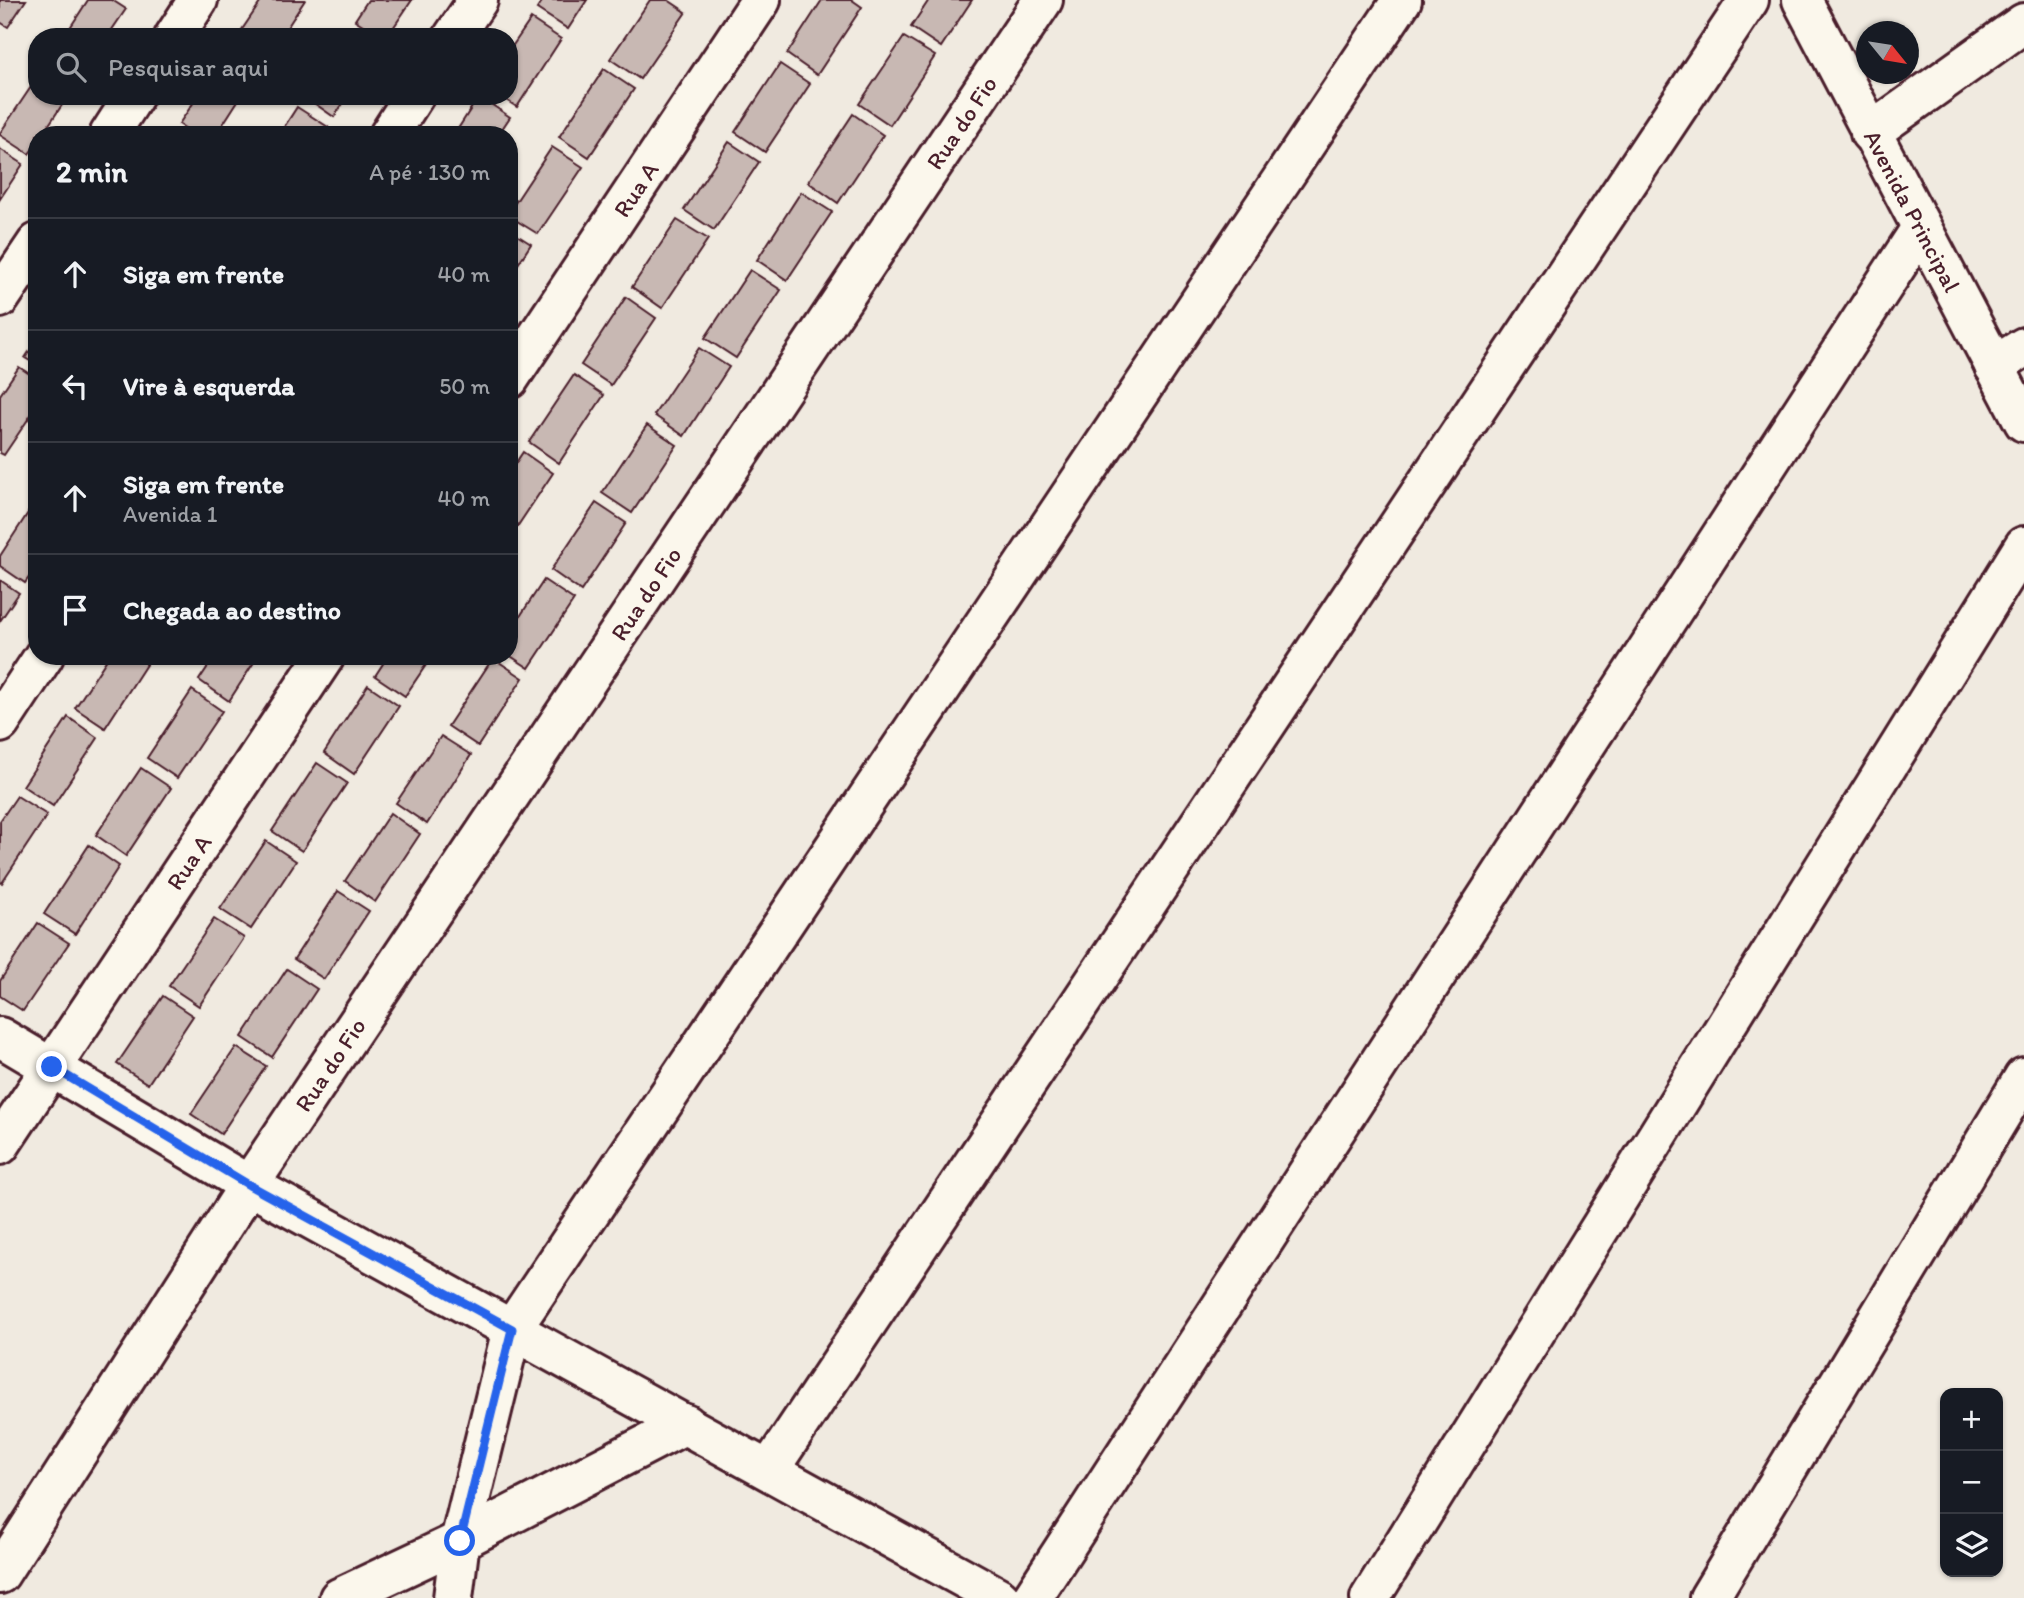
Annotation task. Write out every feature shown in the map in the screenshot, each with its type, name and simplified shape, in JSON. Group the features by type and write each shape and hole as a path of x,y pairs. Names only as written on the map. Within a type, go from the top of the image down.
{"street":[{"path":"180,28 198,0"},
{"path":"459,28 478,0"},
{"name":"Rua A","path":"518,365 761,0"},
{"name":"Rua do Fio","path":"0,1574 249,1185 1043,0"},
{"path":"453,1598 460,1541 512,1329 1402,0"},
{"path":"769,1470 1749,0"},
{"name":"Avenida Principal","path":"1801,0 1921,228 2009,357 2024,422"},
{"path":"1870,132 2024,23"},
{"path":"115,126 128,105"},
{"path":"395,126 408,105"},
{"path":"1032,1598 1921,228"},
{"path":"0,298 28,256"},
{"path":"1370,1598 2024,546"},
{"path":"0,723 38,665"},
{"name":"Rua A","path":"0,1145 319,665"},
{"path":"0,1037 249,1185 769,1470 984,1595"},
{"path":"1709,1598 2024,1077"},
{"path":"339,1598 460,1541 686,1424"}],"building":[{"path":"0,0 26,0 8,27 0,22"},
{"path":"88,0 112,0 126,9 113,28 70,28"},
{"path":"262,0 305,0 287,28 243,28"},
{"path":"368,0 412,0 393,28 368,28 355,20"},
{"path":"543,0 587,0 568,29 537,9"},
{"path":"650,0 668,0 686,12 640,79 610,59"},
{"path":"822,0 852,0 862,7 817,75 787,54"},
{"path":"929,0 972,0 941,47 911,27"},
{"path":"531,19 561,39 517,107 514,105 518,105 518,38"},
{"path":"904,37 935,56 890,125 859,104"},
{"path":"780,64 810,84 765,152 735,132"},
{"path":"604,69 634,89 589,157 559,137"},
{"path":"28,91 28,105 62,105 48,126 28,126 28,153 0,133"},
{"path":"192,105 235,105 222,126 179,124"},
{"path":"317,105 342,105 334,117"},
{"path":"473,105 492,105 510,117 504,126 460,126"},
{"path":"297,107 326,126 285,126"},
{"path":"853,114 883,135 838,203 808,182"},
{"path":"729,142 759,162 714,230 684,210"},
{"path":"552,147 583,167 538,234 518,222 518,198"},
{"path":"0,149 23,164 0,199"},
{"path":"801,192 832,212 787,280 757,260"},
{"path":"677,220 708,239 662,308 632,287"},
{"path":"518,236 531,244 518,264"},
{"path":"750,270 781,290 736,358 705,338"},
{"path":"626,297 656,318 611,385 581,365"},
{"path":"699,348 729,367 684,436 654,415"},
{"path":"19,367 28,373 28,419 4,455 0,453 0,395"},
{"path":"574,375 604,395 559,463 529,442"},
{"path":"647,425 677,445 632,513 602,493"},
{"path":"523,452 553,473 518,526 518,460"},
{"path":"596,503 626,523 581,591 551,570"},
{"path":"28,513 28,579 25,583 0,566 0,556"},
{"path":"0,580 19,593 0,621"},
{"path":"544,580 574,600 529,668 518,661 518,619"},
{"path":"103,665 146,665 105,728 75,708"},
{"path":"209,665 252,665 229,701 199,680"},
{"path":"382,665 426,665 405,696 375,676"},
{"path":"488,665 504,665 523,678 478,746 448,726"},
{"path":"368,685 399,706 354,774 324,753"},
{"path":"192,690 222,711 177,778 147,758"},
{"path":"68,717 98,738 53,806 23,786"},
{"path":"441,736 471,755 427,824 396,803"},
{"path":"317,763 347,783 302,851 272,831"},
{"path":"141,768 171,788 126,856 96,835"},
{"path":"17,796 47,815 2,883 0,821"},
{"path":"390,813 420,834 375,902 345,881"},
{"path":"266,841 296,861 251,929 220,909"},
{"path":"89,845 119,866 75,934 44,914"},
{"path":"338,891 369,911 324,979 294,959"},
{"path":"214,919 244,938 199,1006 169,986"},
{"path":"38,923 69,943 23,1011 0,996 0,981"},
{"path":"287,969 317,989 272,1057 242,1037"},
{"path":"163,996 193,1016 148,1084 117,1064"},
{"path":"236,1047 266,1066 221,1134 191,1114"}],"route":[{"path":"52,1067 249,1185 512,1329 460,1541"}]}
